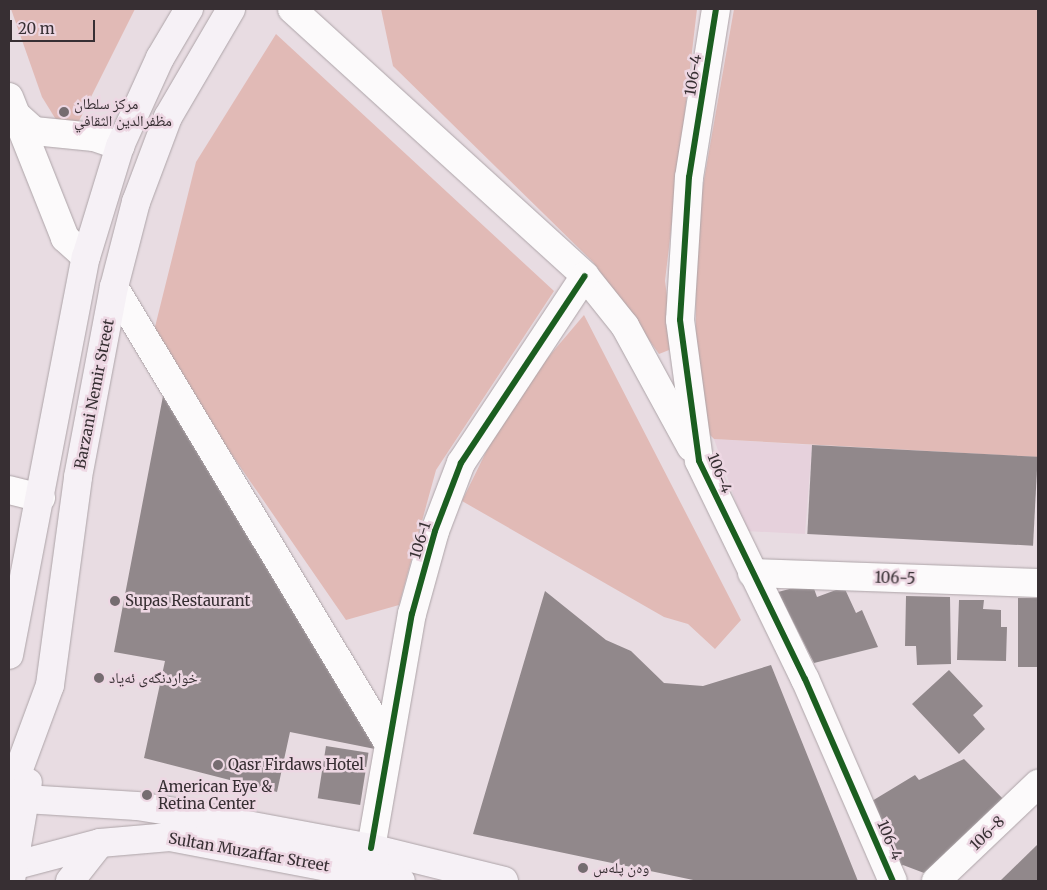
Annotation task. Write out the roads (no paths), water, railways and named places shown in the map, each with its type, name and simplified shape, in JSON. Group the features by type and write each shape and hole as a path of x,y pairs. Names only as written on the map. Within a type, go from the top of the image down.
{"main road":[{"path":"9,655 42,498 86,256 120,146 160,58 189,9"},
{"name":"Barzani Nemir Street","path":"12,871 14,797 42,714 55,657 78,477 114,287 136,202 168,117 231,9"},
{"path":"9,574 31,547"},
{"name":"Sultan Muzaffar Street","path":"14,797 137,806 371,848 504,881"},
{"name":"Sultan Muzaffar Street","path":"12,871 100,842 170,837 401,881"},
{"path":"70,881 100,842"}],"street":[{"path":"292,9 585,276 625,326 699,461"},
{"name":"106-4","path":"716,9 689,177 680,320 699,461 805,680 893,881"},
{"path":"10,108 34,131 94,137 120,146"},
{"path":"10,108 65,238 86,256"},
{"name":"106-1","path":"371,848 387,741 412,614 435,531 461,463 585,276"},
{"path":"114,287 387,741"},
{"path":"9,490 42,498"},
{"name":"106-5","path":"752,573 1038,583"},
{"name":"106-8","path":"936,881 1038,784"}],"place":[{"name":"مركز سلطان مظفرالدين الثقافي","path":"64,112"},
{"name":"Supas Restaurant","path":"115,601"},
{"name":"خواردنگەی ئەیاد","path":"99,678"},
{"name":"Qasr Firdaws Hotel","path":"218,765"},
{"name":"American Eye & Retina Center","path":"147,795"},
{"name":"وەن پلەس","path":"583,868"}]}
